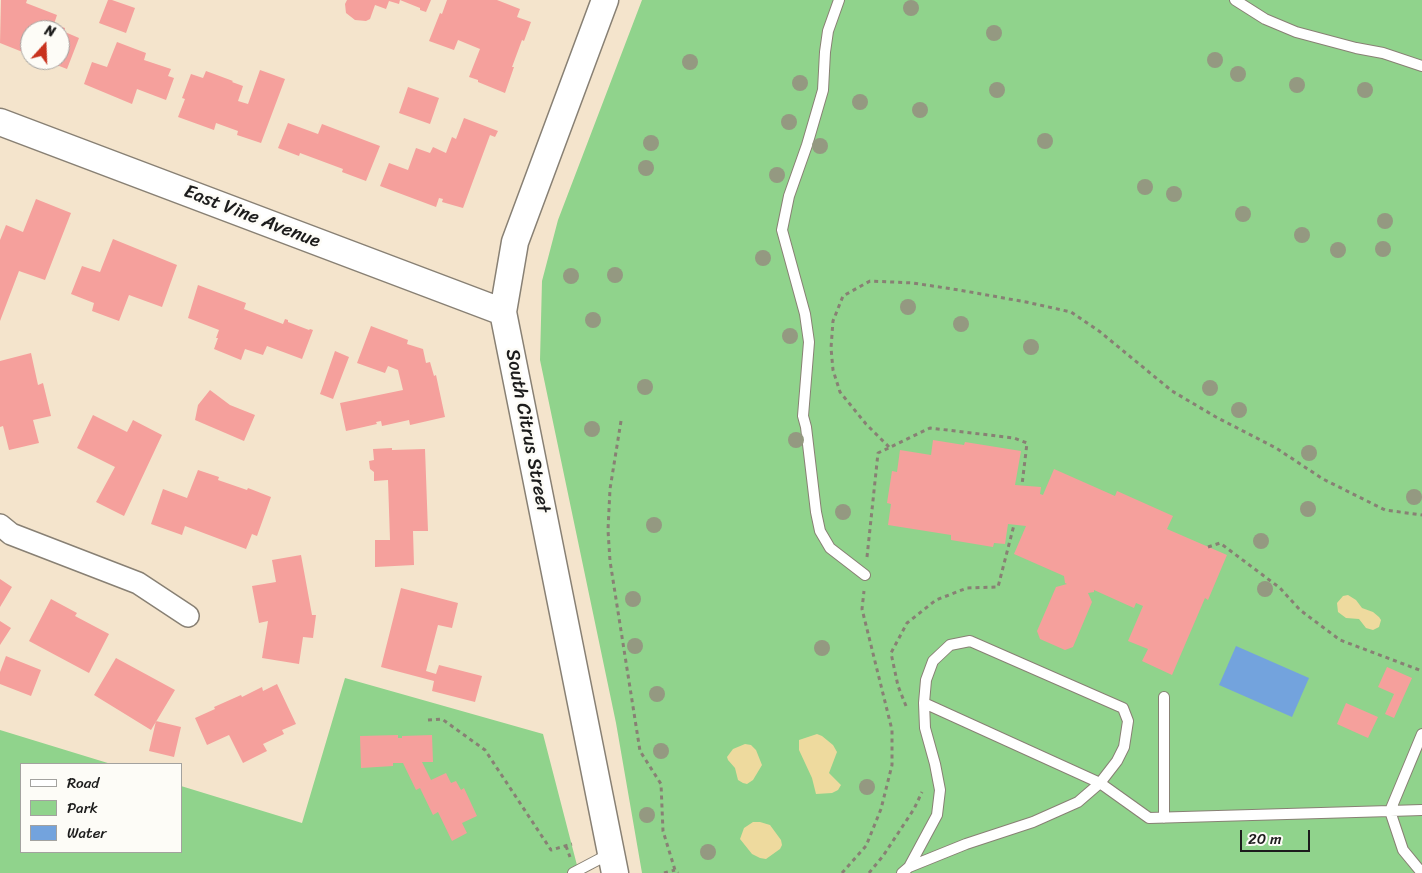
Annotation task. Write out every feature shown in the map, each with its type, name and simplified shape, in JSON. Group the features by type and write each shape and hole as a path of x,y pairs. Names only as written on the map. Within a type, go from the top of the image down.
{"street":[{"name":"South Citrus Street","path":"605,0 515,242 503,312 613,863"},
{"name":"East Vine Avenue","path":"1,124 503,312"},
{"path":"0,525 11,534 138,583 188,616"}],"lane":[{"path":"839,0 828,31 823,90 807,145 789,196 782,230 805,314 808,342 803,416 820,530 830,548 865,575"},
{"path":"1235,0 1265,20 1296,32 1383,53 1422,66"},
{"path":"970,641 1123,708 1128,720 1124,747 1117,761 1100,783 1078,802 1042,818 966,844 906,870 938,815 940,790 925,728 924,703 926,680 933,662 950,645 970,641"},
{"path":"1164,697 1164,818"},
{"path":"924,703 1100,783 1149,818 1422,810"},
{"path":"1422,734 1390,811 1403,850 1422,873"},
{"path":"573,873 613,863"}],"path":[{"path":"889,447 866,424 840,392 833,370 831,348 832,321 843,296 870,281 913,283 959,290 1071,312 1099,331 1172,391 1216,417 1276,448 1323,479 1385,510 1422,515"},
{"path":"621,421 610,489 608,530 610,561 640,751 661,784 663,830 674,870 678,873"},
{"path":"842,873 866,846 881,809 892,765 892,730 862,609 878,453 930,428 1014,438 1027,443 1022,485"},
{"path":"1208,547 1220,543 1280,588 1300,610 1340,640 1422,671"},
{"path":"428,720 442,719 485,750 551,850 572,844"},
{"path":"664,873 674,870"}],"green space":[{"path":"642,0 1422,0 1422,873 642,873 616,723 540,360 542,281 558,220"},
{"path":"345,678 543,734 579,873 0,873 0,730 108,763 20,763 20,853 182,853 182,786 302,823"}],"sand":[{"path":"1348,595 1356,600 1362,608 1373,612 1379,617 1381,620 1379,627 1373,630 1366,628 1359,619 1346,618 1338,612 1337,603 1343,596"},
{"path":"817,734 833,745 837,752 829,773 841,785 838,790 832,793 816,794 812,778 799,750 799,740"},
{"path":"745,744 751,745 756,750 762,765 753,780 747,784 738,780 735,768 727,757 733,749"},
{"path":"753,822 770,825 781,840 782,845 780,849 766,859 752,854 740,839 744,828"}],"water":[{"path":"1236,646 1309,678 1292,717 1219,685"}],"building":[{"path":"1,0 27,0 26,3 57,15 55,20 20,20 20,51 0,43"},
{"path":"108,0 135,8 126,33 99,23"},
{"path":"347,0 400,0 399,4 389,1 386,9 375,5 370,19 366,21 355,20 346,13 345,4"},
{"path":"400,0 431,0 426,12"},
{"path":"447,0 497,0 520,9 517,17 531,22 512,67 514,67 505,93 469,77 480,49 458,40 454,50 429,41"},
{"path":"70,34 79,38 70,61"},
{"path":"117,42 146,53 144,60 171,69 168,76 174,78 166,100 137,89 132,104 84,84 92,62 107,67"},
{"path":"260,70 285,79 261,143 237,135 238,131 216,123 214,130 178,117 185,99 182,98 191,74 203,78 206,71 243,86 238,101 248,104"},
{"path":"408,87 439,98 430,124 399,113"},
{"path":"464,118 498,131 495,137 490,135 463,208 442,202 443,199 439,198 436,207 380,186 389,163 408,170 416,148 430,153 433,147 446,153 452,137 456,139"},
{"path":"288,123 318,134 322,124 380,146 366,181 342,172 343,169 300,153 299,156 278,148"},
{"path":"36,199 71,213 45,280 19,271 0,321 0,240 6,225 23,232"},
{"path":"113,239 177,265 162,307 129,295 119,321 92,311 94,303 71,294 82,266 100,272"},
{"path":"198,285 246,303 244,309 283,324 285,319 288,322 313,330 302,359 267,346 263,355 245,349 241,360 214,349 219,330 188,318"},
{"path":"371,326 408,340 407,344 423,349 426,363 430,362 434,376 436,375 445,417 410,425 409,420 382,426 381,421 376,422 377,424 346,431 340,403 403,390 398,370 388,366 385,373 357,363"},
{"path":"335,351 349,357 333,399 320,394"},
{"path":"31,353 38,385 43,383 51,416 33,420 39,443 9,450 3,426 0,427 0,361"},
{"path":"210,390 230,405 255,415 244,441 195,420 198,405"},
{"path":"93,415 127,432 133,420 162,435 124,516 96,502 115,467 77,448"},
{"path":"933,440 964,445 965,442 1021,451 1015,485 1041,487 1040,494 1043,495 1054,469 1115,496 1117,491 1173,516 1167,529 1227,555 1208,600 1205,598 1172,675 1142,661 1148,649 1128,641 1143,606 1136,603 1134,608 1094,590 1094,592 1088,593 1092,602 1073,647 1065,650 1040,639 1037,631 1056,587 1067,584 1065,583 1064,576 1014,554 1026,526 1008,524 1005,544 994,543 993,547 951,540 951,535 888,525 891,504 887,503 892,471 897,472 900,450 931,455"},
{"path":"392,448 392,450 425,449 428,531 413,531 414,565 375,567 375,540 390,540 388,480 374,481 374,472 370,469 369,461 374,460 373,449"},
{"path":"198,470 219,477 218,480 247,490 248,488 271,497 257,536 252,534 246,549 185,526 182,535 151,524 163,489 187,498"},
{"path":"301,555 312,615 316,615 313,638 303,637 299,664 262,658 268,621 259,623 252,586 276,582 272,560"},
{"path":"0,579 12,587 0,607"},
{"path":"401,588 458,603 452,628 438,625 426,671 436,674 439,665 482,676 475,702 432,691 434,681 381,667"},
{"path":"51,599 77,613 75,616 109,634 89,673 29,641"},
{"path":"0,621 11,628 0,645"},
{"path":"6,656 41,670 31,696 0,684 0,672"},
{"path":"116,658 175,690 151,730 94,695"},
{"path":"1387,667 1412,678 1394,718 1385,714 1394,694 1378,687"},
{"path":"277,684 296,724 282,730 284,734 263,744 267,751 243,763 229,735 207,745 195,718 241,695 242,697 262,687 263,691"},
{"path":"1346,703 1378,717 1368,738 1337,724"},
{"path":"156,721 181,727 174,757 149,751"},
{"path":"398,735 398,738 402,738 402,736 432,735 433,762 422,762 431,780 446,773 451,783 456,781 461,790 464,788 477,816 462,823 467,833 452,841 438,812 433,815 420,788 416,790 403,763 393,763 393,766 361,768 360,736"}]}
